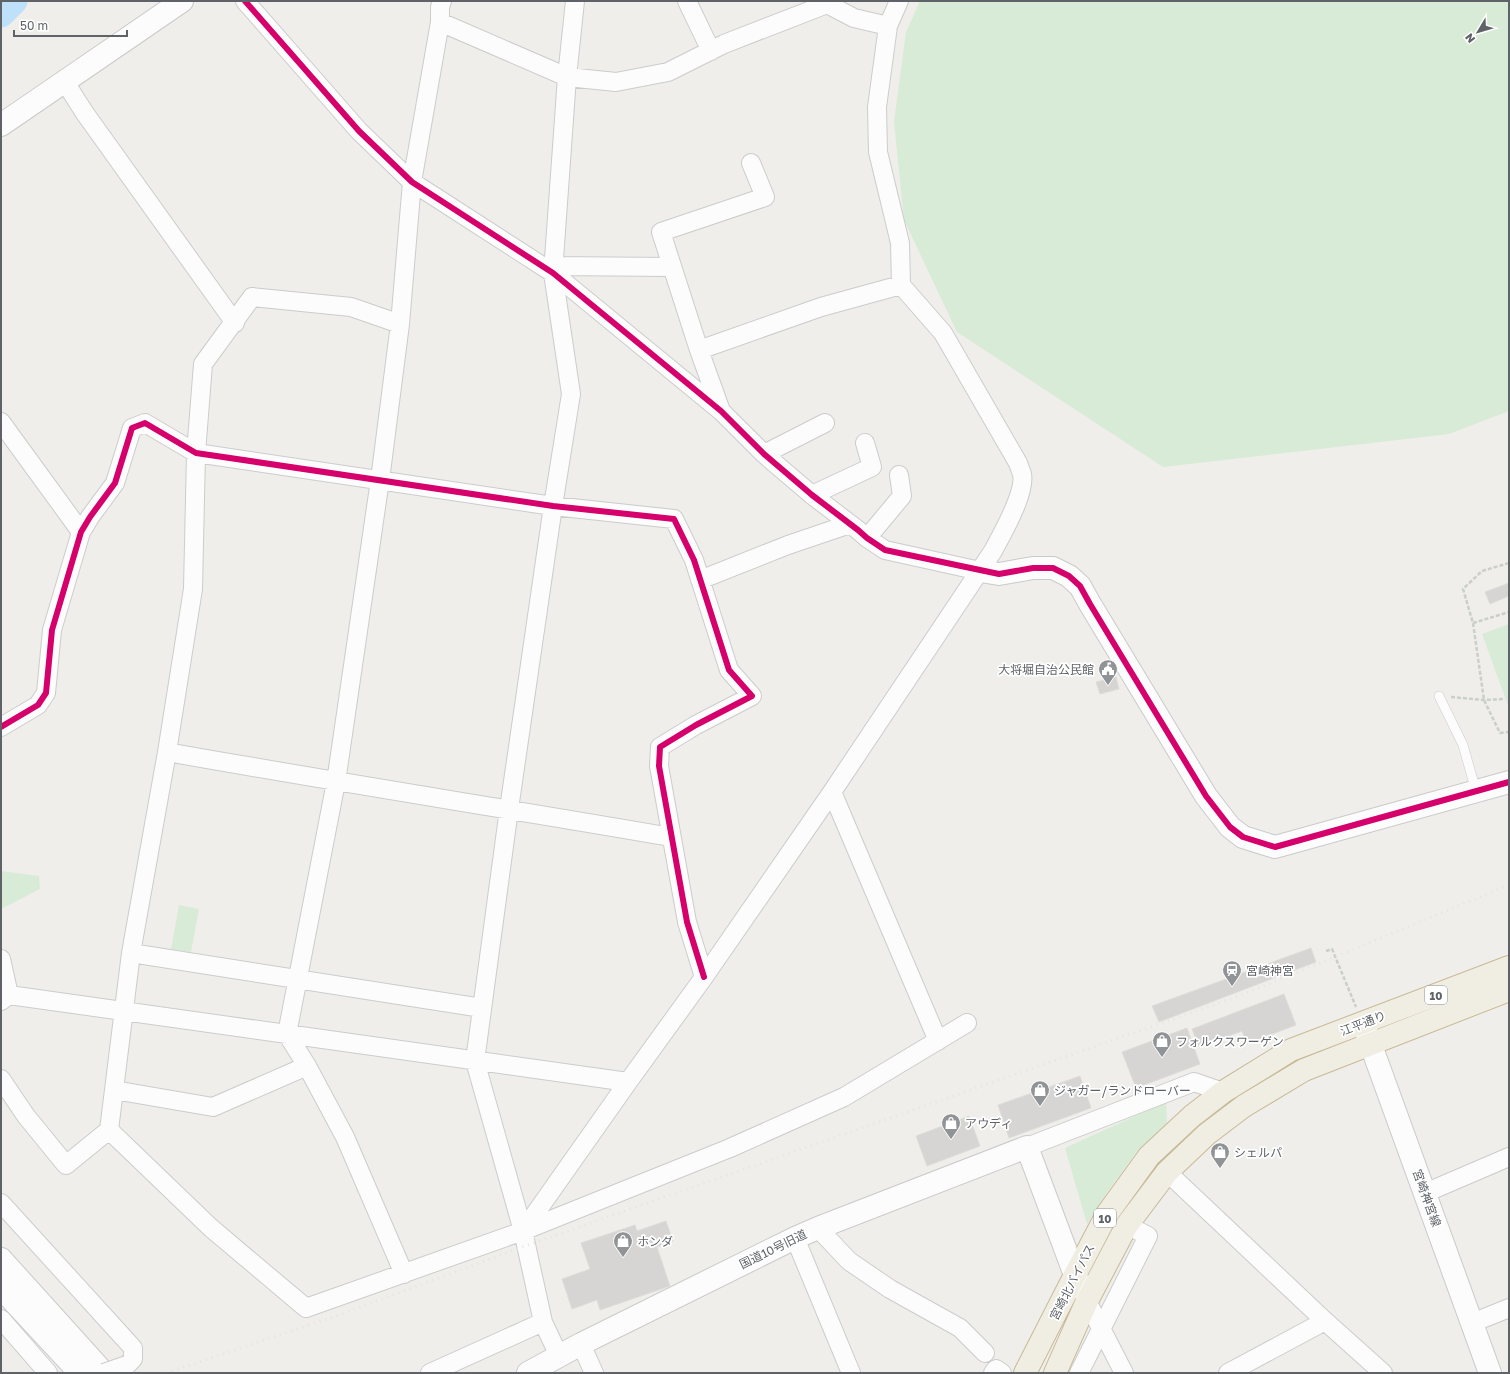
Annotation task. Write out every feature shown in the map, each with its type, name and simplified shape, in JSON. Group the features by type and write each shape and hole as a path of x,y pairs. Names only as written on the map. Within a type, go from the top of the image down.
{"highway":[{"name":"江平通り","path":"1223,1092 1291,1050 1509,967"},
{"name":"江平通り","path":"1244,1106 1304,1070 1509,990"},
{"name":"宮崎北バイパス","path":"1025,1373 1107,1214 1149,1156 1192,1116 1223,1092"},
{"name":"宮崎北バイパス","path":"1055,1373 1087,1301 1127,1225 1167,1172 1207,1134 1244,1106"}],"street":[{"path":"1,125 182,1"},
{"path":"245,1 359,131 412,182 554,270 721,411 764,454 812,495 867,538 885,550 980,571 999,574 1033,568 1053,568 1069,576 1080,586 1206,796 1230,827 1243,837 1275,847 1509,782"},
{"path":"404,1274 346,1137 307,1066 286,1034 336,782 380,480 400,324 412,182 440,22 440,7 442,1"},
{"path":"559,1356 543,1322 523,1231 475,1061 509,809 553,506 571,394 554,270 567,77 575,1"},
{"path":"687,1 711,51"},
{"path":"523,1231 704,977 832,792 980,571 1005,529 1022,488 1023,475 1018,463 943,333 901,285 900,243 878,152 877,107 888,26 899,1"},
{"path":"440,22 567,77 616,82 668,72 724,44 826,3 854,18 888,26"},
{"path":"65,82 84,112 235,322"},
{"path":"721,411 671,267 661,232 765,197 751,163"},
{"path":"554,270 671,267"},
{"path":"699,350 821,307 901,285"},
{"path":"1,1079 26,1116 66,1165 109,1130 131,953 167,752 193,589 196,453 203,364 252,297 351,307 400,324"},
{"path":"1,422 81,532"},
{"path":"1,727 38,705 46,693 52,630 81,532 90,517 116,483 132,428 145,423 196,453 553,506 674,519 694,560 729,670 752,696 696,725 660,747 658,766 687,922 704,977"},
{"path":"764,454 825,423"},
{"path":"812,495 872,467 865,443"},
{"path":"867,538 902,496 899,475"},
{"path":"700,580 788,545 850,524"},
{"path":"167,752 336,782 509,809 671,837"},
{"path":"832,792 938,1041"},
{"path":"131,953 482,1008"},
{"path":"1,959 5,998 124,1011 628,1082"},
{"path":"109,1130 211,1228 306,1308 523,1231 730,1148 844,1097 967,1023"},
{"name":"宮崎神宮線","path":"1363,1023 1490,1373"},
{"path":"114,1090 213,1107 307,1066"},
{"path":"1124,1373 1075,1275 1027,1147 1194,1082 1223,1092"},
{"name":"国道10号旧道","path":"528,1373 581,1344 795,1238 1027,1147"},
{"path":"1425,1193 1509,1157"},
{"path":"1167,1172 1382,1373"},
{"path":"1,1203 133,1348 133,1359 127,1366 104,1373 1,1260"},
{"path":"1079,1373 1148,1236 1127,1225"},
{"path":"818,1228 850,1261 890,1289 960,1328 985,1353"},
{"path":"795,1238 851,1373"},
{"path":"1,1288 80,1373"},
{"path":"1472,1323 1509,1308"},
{"path":"1,1319 48,1373"},
{"path":"1228,1373 1325,1321"},
{"path":"430,1373 543,1322"},
{"path":"581,1344 594,1373"},
{"path":"993,1373 996,1369 1002,1373"}],"lane":[{"path":"1439,696 1464,745 1476,791"}],"path":[{"path":"1509,563 1482,571 1463,589 1473,623 1484,700 1500,733 1509,732"},
{"path":"1473,623 1509,612"},
{"path":"1439,696 1484,700 1505,699"},
{"path":"1326,951 1332,949 1363,1023"}],"green space":[{"path":"920,1 1509,1 1509,411 1449,434 1163,467 957,332 904,220 894,122 906,32"},
{"path":"1509,624 1509,708 1482,634"},
{"path":"1,871 39,876 40,889 1,909"},
{"path":"179,905 199,909 191,952 171,949"},
{"path":"1166,1102 1167,1123 1138,1150 1108,1191 1087,1224 1065,1148"}],"building":[{"path":"1509,583 1509,596 1490,604 1485,592"},
{"name":"大将堀自治公民館","path":"1116,677 1119,689 1100,694 1096,682"},
{"path":"1311,948 1316,962 1159,1022 1152,1006"},
{"path":"1284,994 1296,1025 1247,1044 1242,1031 1199,1047 1192,1029"},
{"path":"1187,1028 1200,1064 1136,1088 1122,1052"},
{"path":"1080,1076 1091,1108 1009,1138 998,1105"},
{"path":"969,1116 980,1146 927,1166 916,1136"},
{"name":"ホンダ","path":"666,1221 673,1241 657,1247 670,1286 600,1310 597,1300 572,1309 562,1279 590,1269 581,1243 635,1225 637,1231"}],"waterway":[{"path":"1,14 14,1"}],"railway":[{"path":"166,1373 339,1315 525,1246 1236,997 1509,885"}],"cycle path":[{"path":"245,1 359,131 412,182 553,273 721,411 764,454 812,495 867,538 885,550 999,574 1033,568 1053,568 1069,576 1080,586 1206,796 1230,827 1243,837 1275,847 1509,782"},
{"path":"1,727 38,705 46,693 52,630 81,532 115,483 132,428 145,423 196,453 553,506 674,519 694,560 729,670 752,696 696,725 660,747 659,766 687,922 704,977"}],"place":[{"name":"大将堀自治公民館","path":"1108,686"},
{"name":"宮崎神宮","path":"1232,987"},
{"name":"フォルクスワーゲン","path":"1162,1058"},
{"name":"ジャガー/ランドローバー","path":"1040,1107"},
{"name":"アウディ","path":"951,1140"},
{"name":"シェルパ","path":"1220,1169"},
{"name":"ホンダ","path":"623,1258"}]}
